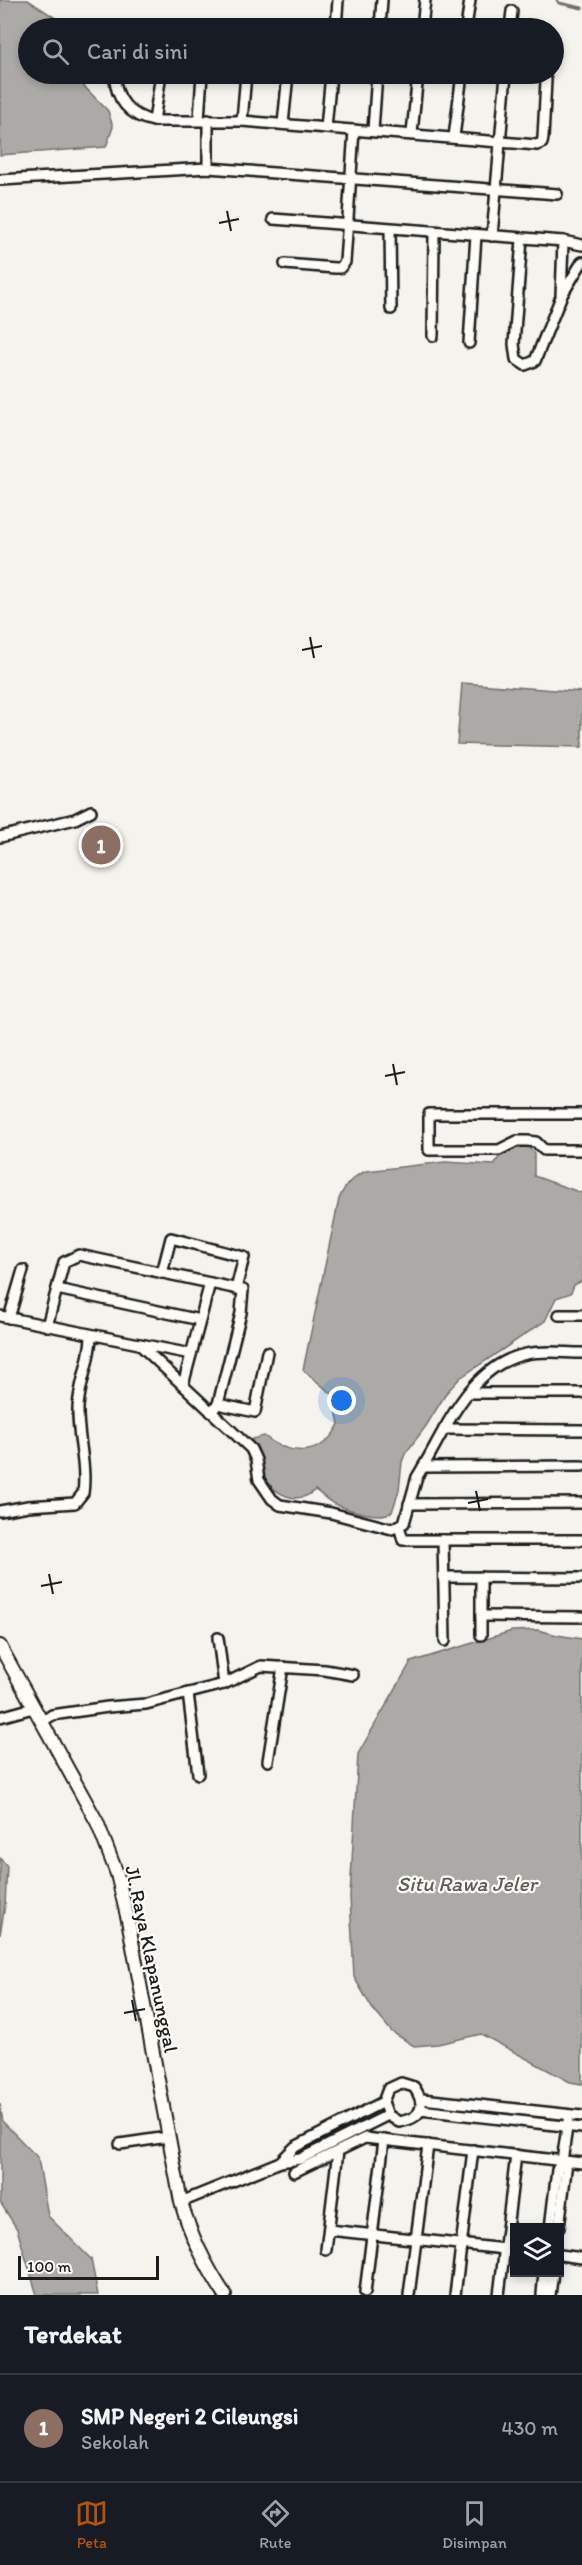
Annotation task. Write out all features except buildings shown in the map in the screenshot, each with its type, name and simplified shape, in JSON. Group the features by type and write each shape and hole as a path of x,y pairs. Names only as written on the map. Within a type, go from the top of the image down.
{"street":[{"path":"337,18 338,0"},
{"path":"381,18 382,0"},
{"path":"423,18 425,0"},
{"path":"467,18 470,0"},
{"path":"511,18 512,11"},
{"path":"115,84 127,108 141,119 153,121 242,121 412,133 498,142 542,143 546,84"},
{"path":"153,121 159,84"},
{"path":"202,84 208,168"},
{"path":"242,121 245,84"},
{"path":"283,124 287,84"},
{"path":"326,128 330,84"},
{"path":"373,130 376,84"},
{"path":"412,133 417,84"},
{"path":"454,137 461,84"},
{"path":"492,236 498,142 505,84"},
{"path":"285,264 334,268 343,266 354,130"},
{"path":"0,180 208,168 557,194"},
{"path":"273,219 563,241 582,245"},
{"path":"390,229 391,309"},
{"path":"433,336 434,232"},
{"path":"469,342 476,235"},
{"path":"522,238 514,344 514,353 520,363 530,364 535,361 561,297 582,262"},
{"path":"561,297 563,241"},
{"path":"0,837 75,819 91,812"},
{"path":"582,1114 429,1114 429,1150 499,1150 517,1142 527,1141 536,1142 543,1150 582,1150"},
{"path":"162,1273 171,1238 244,1257 236,1288"},
{"path":"47,1326 64,1262 79,1255 243,1290 241,1313 218,1404 212,1412"},
{"path":"23,1270 5,1317 191,1354"},
{"path":"183,1385 210,1283"},
{"path":"57,1289 200,1320"},
{"path":"559,1315 582,1315"},
{"path":"0,1511 27,1506 75,1503 83,1493 78,1412 79,1387 89,1360 91,1335"},
{"path":"140,1344 250,1449 256,1460 259,1480 272,1499 280,1505 331,1513 392,1529 404,1522 423,1467 444,1429 468,1393 487,1374 528,1354 582,1353"},
{"path":"218,1404 255,1412 267,1352"},
{"path":"468,1393 582,1393"},
{"path":"444,1429 582,1430"},
{"path":"423,1467 582,1467"},
{"path":"409,1504 582,1503"},
{"path":"399,1527 403,1540 582,1540"},
{"path":"443,1540 445,1641"},
{"path":"444,1577 582,1578"},
{"path":"481,1577 481,1635"},
{"path":"481,1616 582,1617"},
{"path":"218,1638 224,1684"},
{"name":"Jl. Raya Klapanunggal","path":"0,1646 97,1822 117,1874 128,1920 181,2202 190,2233 204,2262 225,2295"},
{"path":"268,1761 283,1667"},
{"path":"42,1722 52,1715 146,1704 224,1684 254,1668 283,1667 325,1670 353,1676"},
{"path":"188,1693 198,1774"},
{"path":"0,1717 33,1708"},
{"path":"401,2083 414,2087 422,2099 420,2110 411,2120 399,2122 387,2115 383,2102 388,2089 401,2083"},
{"path":"422,2099 582,2116"},
{"path":"280,2162 295,2147 383,2102"},
{"path":"420,2110 582,2128"},
{"path":"551,2223 557,2170 562,2161 569,2114"},
{"path":"181,2202 280,2162 300,2159 387,2115"},
{"path":"120,2144 168,2137"},
{"path":"294,2172 365,2138 582,2163"},
{"path":"364,2292 384,2140"},
{"path":"409,2295 428,2145"},
{"path":"455,2295 473,2150"},
{"path":"326,2250 338,2151"},
{"path":"512,2223 516,2155"},
{"path":"560,2223 566,2170 562,2161"},
{"path":"329,2230 510,2250 499,2295"},
{"path":"564,2256 582,2258"},
{"path":"542,2295 544,2277"},
{"path":"550,2295 552,2277"}],"water":[{"path":"0,0 28,0 56,18 18,18 18,84 82,84 108,111 113,127 106,147 0,155"},
{"path":"462,683 582,692 582,747 457,744"},
{"path":"527,1145 534,1153 534,1176 582,1193 582,1281 574,1285 571,1293 556,1298 545,1321 460,1378 447,1392 405,1454 399,1490 392,1512 372,1515 355,1511 332,1503 315,1490 304,1497 292,1498 270,1486 255,1463 252,1439 264,1436 285,1448 306,1450 324,1443 339,1424 333,1395 303,1370 339,1199 346,1186 366,1171 445,1162 494,1165 504,1149"},
{"name":"Situ Rawa Jeler","path":"538,1630 582,1639 582,2084 570,2082 481,2034 438,2044 414,2046 392,2032 372,2008 354,1977 350,1897 358,1754 411,1662 512,1631"},
{"path":"0,1858 7,1866 5,1905 0,1935"},
{"path":"0,2104 3,2122 38,2158 48,2216 91,2259 98,2295 37,2295 17,2229 0,2202"}],"waterway":[{"path":"557,0 559,3 582,8"}],"place":[{"name":"SMP Negeri 2 Cileungsi","path":"101,845"}]}
